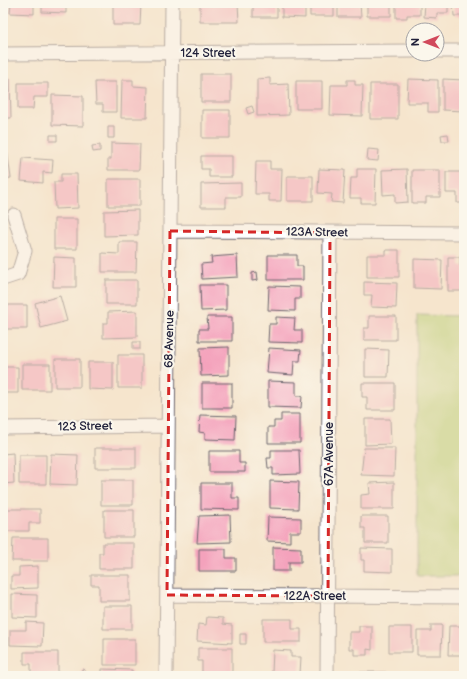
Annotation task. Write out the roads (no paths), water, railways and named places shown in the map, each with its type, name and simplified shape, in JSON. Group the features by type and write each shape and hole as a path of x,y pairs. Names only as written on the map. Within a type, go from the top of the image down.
{"street":[{"name":"68 Avenue","path":"166,676 172,3"},
{"name":"124 Street","path":"3,54 405,51"},
{"path":"445,51 464,51"},
{"path":"3,279 18,274 25,251 14,215"},
{"name":"123A Street","path":"170,231 464,233"},
{"name":"67A Avenue","path":"327,676 330,233"},
{"name":"123 Street","path":"3,428 168,426"},
{"name":"122A Street","path":"167,595 464,597"}]}
